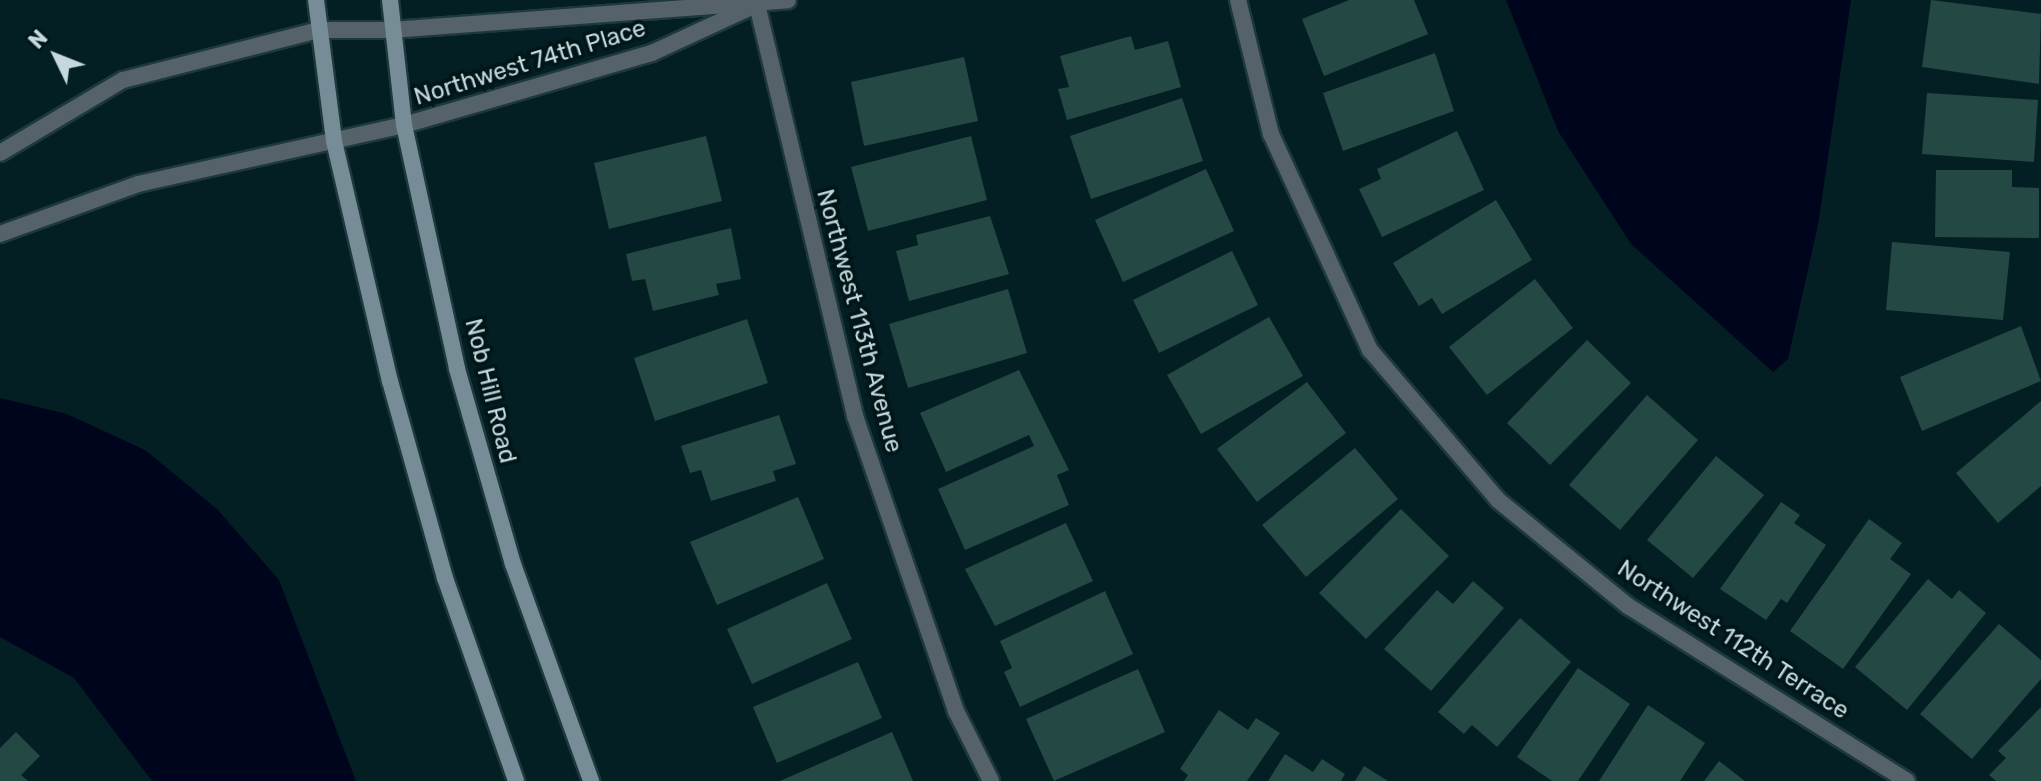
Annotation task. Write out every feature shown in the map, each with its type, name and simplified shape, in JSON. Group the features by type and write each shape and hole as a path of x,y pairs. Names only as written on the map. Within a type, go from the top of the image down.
{"main road":[{"path":"316,0 334,141 390,381 445,578 516,781"},
{"name":"Nob Hill Road","path":"390,0 404,125 457,369 492,496 591,781"}],"street":[{"name":"Northwest 74th Place","path":"0,153 123,80 319,30 393,30 788,0"},
{"name":"Northwest 112th Terrace","path":"1238,0 1271,134 1370,350 1498,500 1628,606 1907,781"},
{"name":"Northwest 74th Place","path":"0,234 138,184 404,125 652,53 756,2"},
{"name":"Northwest 113th Avenue","path":"756,2 855,416 956,711 991,781"}],"water":[{"path":"1506,0 1851,0 1818,225 1788,359 1773,372 1631,244 1558,131"},
{"path":"0,398 67,414 145,450 217,509 279,580 356,781 152,781 74,678 0,637"}],"building":[{"path":"1349,0 1414,0 1428,34 1324,76 1302,19"},
{"path":"1931,0 2041,14 2039,84 1922,67"},
{"path":"1131,36 1135,50 1168,41 1181,87 1067,120 1058,89 1069,87 1060,56"},
{"path":"1435,53 1454,111 1343,151 1323,93"},
{"path":"964,57 978,121 864,146 851,82"},
{"path":"1927,93 2038,100 2034,162 1922,154"},
{"path":"1182,98 1203,161 1091,199 1070,136"},
{"path":"1457,131 1484,190 1382,237 1359,189 1381,179 1377,169"},
{"path":"706,136 722,201 609,229 594,163"},
{"path":"971,136 987,200 868,231 851,167"},
{"path":"1206,169 1234,231 1123,282 1095,220"},
{"path":"1936,170 2012,170 2012,187 2039,188 2039,238 1935,237"},
{"path":"1496,200 1532,260 1442,314 1432,298 1419,306 1393,263"},
{"path":"990,216 1009,274 909,301 896,251 918,245 916,235"},
{"path":"731,228 741,279 716,284 719,295 653,311 645,279 632,281 626,254"},
{"path":"1892,242 2010,252 2003,320 1886,310"},
{"path":"1232,251 1258,305 1159,353 1133,300"},
{"path":"1535,279 1573,328 1487,395 1449,347"},
{"path":"1008,289 1027,353 908,388 889,324"},
{"path":"1269,317 1303,376 1201,434 1167,375"},
{"path":"747,319 768,383 655,421 634,358"},
{"path":"2021,326 2041,381 1922,431 1900,377"},
{"path":"1587,340 1631,383 1550,465 1507,423"},
{"path":"1019,370 1069,470 1057,475 1069,505 965,550 938,489 1034,446 1029,435 946,472 920,413"},
{"path":"1307,382 1346,433 1257,502 1217,449"},
{"path":"1647,395 1698,440 1620,530 1569,485"},
{"path":"2041,401 2041,486 1998,523 1956,473"},
{"path":"779,415 796,464 773,471 776,481 711,501 701,470 690,473 681,446"},
{"path":"1355,448 1398,499 1306,577 1262,525"},
{"path":"1716,456 1764,495 1693,578 1647,540"},
{"path":"798,497 824,559 717,605 690,542"},
{"path":"1781,502 1800,515 1794,523 1826,545 1787,603 1781,599 1766,620 1720,589"},
{"path":"1401,509 1449,556 1366,639 1319,593"},
{"path":"1869,519 1902,543 1890,559 1911,574 1843,669 1790,631"},
{"path":"1066,523 1093,581 995,626 965,569"},
{"path":"1928,579 1952,599 1959,590 1986,613 1907,710 1855,667"},
{"path":"1473,581 1504,608 1431,691 1384,649 1437,590 1453,604"},
{"path":"827,583 852,639 752,684 727,629"},
{"path":"1105,591 1133,654 1020,707 1004,672 1012,668 1000,641"},
{"path":"1520,618 1571,662 1497,747 1472,725 1464,734 1438,712"},
{"path":"1999,624 2041,660 2041,679 1972,759 1920,714"},
{"path":"858,662 882,718 777,763 753,707"},
{"path":"1578,668 1630,704 1578,781 1552,781 1517,757"},
{"path":"1138,669 1165,732 1054,781 1026,719"},
{"path":"1648,705 1705,743 1680,781 1599,781"},
{"path":"2041,707 2041,781 1996,781 1989,775 2006,758 1998,751"},
{"path":"1219,710 1248,730 1256,718 1280,733 1247,781 1184,781 1188,775 1180,769"},
{"path":"16,732 40,756 21,775 28,781 0,781 0,748"},
{"path":"892,732 913,781 780,781"},
{"path":"1285,754 1313,772 1322,759 1345,774 1341,781 1268,781"},
{"path":"1719,761 1745,781 1704,781"},
{"path":"1364,766 1388,781 1355,781"}]}
